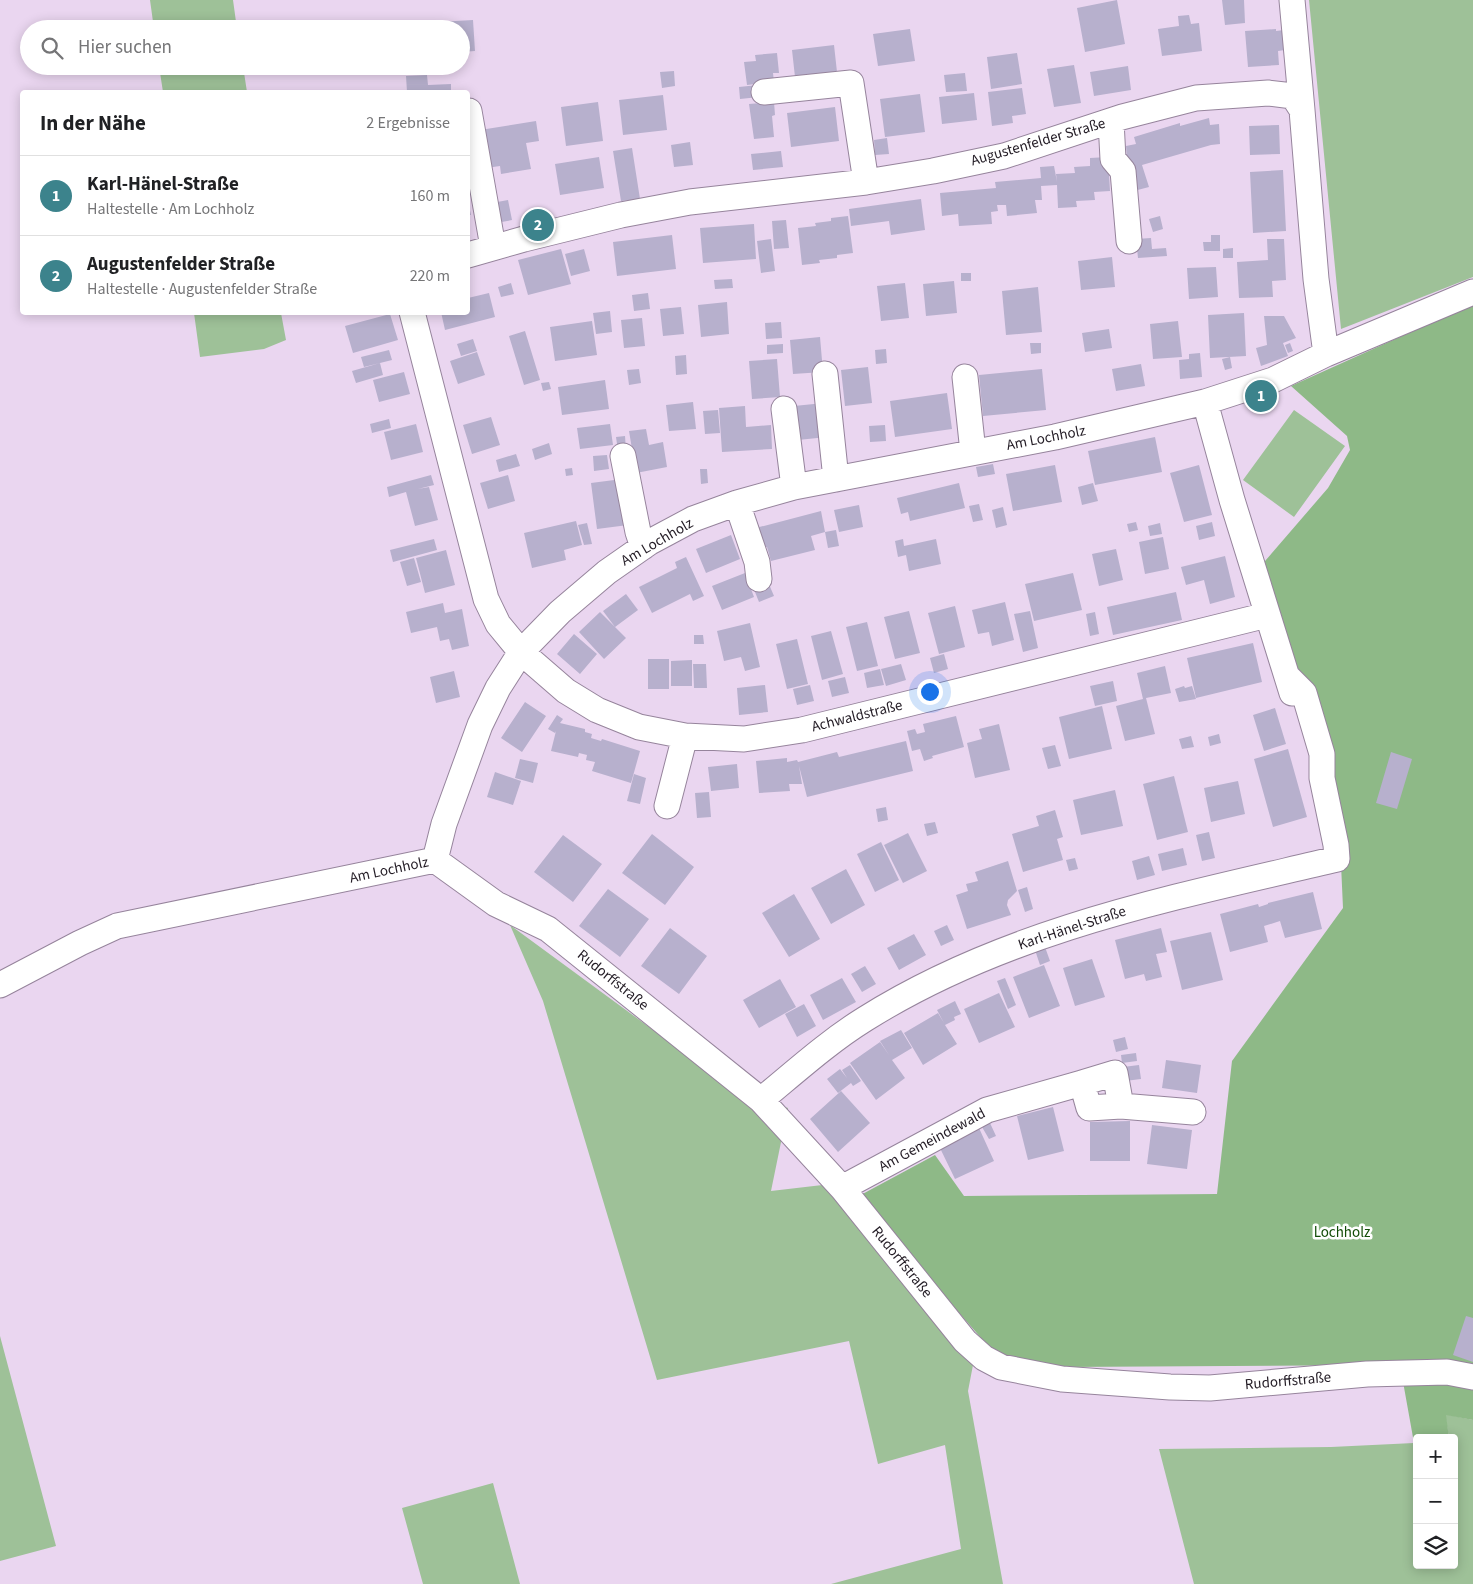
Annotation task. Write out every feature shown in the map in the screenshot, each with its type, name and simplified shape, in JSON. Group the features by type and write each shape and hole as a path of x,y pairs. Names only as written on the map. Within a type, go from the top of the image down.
{"street":[{"path":"1292,0 1316,279 1326,354"},
{"path":"858,128 864,72"},
{"path":"764,92 851,83 866,182"},
{"name":"Augustenfelder Straße","path":"470,255 621,215 690,202 866,182 933,171 1004,156 1111,121 1196,98 1268,93 1293,96 1302,110"},
{"path":"470,116 493,248"},
{"path":"1111,121 1113,159 1123,171 1129,241"},
{"name":"Am Lochholz","path":"0,986 80,943 117,926 435,860 444,824 480,725 498,688 521,652 560,612 600,577 643,547 693,519 737,503 794,488 1073,433 1205,402 1273,380 1326,354 1473,292"},
{"path":"413,315 486,599 498,624 521,652"},
{"path":"825,374 836,480"},
{"path":"965,377 973,452"},
{"name":"Karl-Hänel-Straße","path":"761,1100 814,1055 866,1019 919,989 991,955 1106,915 1338,860 1322,778 1322,754 1304,693 1287,676 1232,500 1205,402"},
{"path":"784,409 794,488"},
{"path":"623,456 638,532 643,547"},
{"path":"737,503 757,562 759,579"},
{"name":"Achwaldstraße","path":"521,652 566,691 597,710 638,727 685,736 744,740 802,730 1267,614"},
{"path":"667,806 685,736"},
{"name":"Rudorffstraße","path":"435,860 496,904 548,928 761,1100 842,1188 965,1341 984,1358 1001,1367 1062,1378 1170,1387 1210,1388 1367,1374 1447,1372 1473,1377"},
{"name":"Am Gemeindewald","path":"842,1188 987,1110 1115,1073 1121,1106"},
{"path":"1082,1083 1088,1108 1121,1106 1193,1112"}],"green space":[{"path":"150,0 233,0 236,20 153,20"},
{"path":"1309,0 1473,0 1473,277 1341,329"},
{"path":"160,75 244,75 247,90 163,90"},
{"name":"Lochholz","path":"1473,304 1473,1420 1446,1415 1448,1434 1413,1434 1413,1437 1400,1365 1063,1367 997,1356 857,1197 935,1155 964,1196 1217,1194 1232,1061 1343,908 1339,820 1259,568 1328,488 1350,450 1347,436 1291,386"},
{"path":"194,315 281,315 286,340 264,349 200,357"},
{"path":"1294,410 1345,446 1294,517 1243,480"},
{"path":"510,925 739,1093 788,1108 771,1191 831,1184 973,1365 968,1391 1003,1584 831,1584 961,1549 945,1445 878,1464 849,1341 657,1380 543,1001"},
{"path":"0,1336 56,1546 0,1561"},
{"path":"1445,1414 1473,1420 1473,1584 1194,1584 1159,1449 1331,1447 1413,1443 1413,1569 1458,1569 1458,1434 1448,1434"},
{"path":"493,1483 520,1584 423,1584 402,1508"}],"building":[{"path":"1117,0 1125,44 1085,52 1077,8"},
{"path":"1222,0 1244,0 1245,23 1225,25"},
{"path":"1189,15 1191,24 1199,23 1202,51 1162,56 1158,29 1179,26 1178,16"},
{"path":"470,20 473,20 475,51 470,51"},
{"path":"910,29 915,61 878,66 873,34"},
{"path":"1276,29 1276,31 1284,30 1285,50 1278,51 1279,65 1248,67 1245,31"},
{"path":"834,45 837,72 795,77 792,50"},
{"path":"777,53 779,73 773,73 774,82 747,85 744,62 756,61 755,55"},
{"path":"1017,53 1022,84 991,89 987,57"},
{"path":"1074,65 1081,103 1054,107 1047,69"},
{"path":"1128,66 1131,90 1094,96 1090,72"},
{"path":"674,71 675,86 662,88 660,72"},
{"path":"965,73 967,91 946,92 944,75"},
{"path":"427,75 428,85 451,84 451,90 407,90 406,76"},
{"path":"758,85 759,97 740,99 739,87"},
{"path":"1022,88 1026,114 1012,116 1013,123 992,126 988,92"},
{"path":"974,93 977,120 942,124 939,97"},
{"path":"920,94 925,132 885,137 880,99"},
{"path":"663,95 667,130 623,135 619,100"},
{"path":"598,102 603,141 566,146 561,107"},
{"path":"774,102 775,115 772,116 774,137 754,139 749,104"},
{"path":"835,107 839,141 791,147 787,113"},
{"path":"1209,118 1210,125 1219,124 1220,144 1142,165 1149,187 1130,192 1126,146 1136,144 1134,137 1180,123 1180,126"},
{"path":"536,121 539,141 526,143 531,169 501,174 500,166 486,168 480,130"},
{"path":"1279,125 1280,154 1250,155 1249,126"},
{"path":"887,138 889,154 875,155 874,140"},
{"path":"690,142 693,165 674,167 671,145"},
{"path":"632,148 640,199 621,201 613,151"},
{"path":"781,151 783,167 753,170 751,154"},
{"path":"599,157 604,188 560,195 555,164"},
{"path":"1108,157 1110,191 1094,192 1095,200 1076,201 1077,207 1058,208 1057,185 1041,186 1042,200 1035,200 1037,213 1007,216 1006,205 997,205 998,211 991,212 992,224 959,226 958,214 942,216 940,193 996,188 995,182 1041,178 1040,167 1054,166 1057,182 1056,174 1075,173 1074,167 1090,166 1090,158"},
{"path":"1283,170 1286,231 1253,233 1250,172"},
{"path":"921,199 925,230 891,235 889,221 851,226 849,209"},
{"path":"508,200 512,220 496,223 492,203"},
{"path":"848,216 853,253 837,255 837,258 819,260 820,263 802,265 798,228 816,226 815,223 831,221 831,218"},
{"path":"1160,216 1163,229 1153,232 1149,219"},
{"path":"786,220 789,248 774,249 772,221"},
{"path":"754,224 756,259 703,263 700,228"},
{"path":"672,235 676,269 617,276 613,242"},
{"path":"1211,235 1220,235 1220,251 1204,251 1203,242 1211,242"},
{"path":"1151,238 1152,249 1166,248 1167,256 1138,258 1136,239"},
{"path":"771,239 775,271 761,273 757,241"},
{"path":"1267,239 1284,239 1286,280 1272,281 1273,297 1239,298 1237,262 1268,260"},
{"path":"1233,248 1233,258 1223,258 1223,249"},
{"path":"561,249 571,284 528,295 518,260"},
{"path":"584,249 590,271 571,276 565,254"},
{"path":"1112,257 1115,287 1081,290 1078,261"},
{"path":"1216,267 1218,297 1189,299 1187,268"},
{"path":"961,273 971,273 971,281 961,281"},
{"path":"732,279 733,288 715,289 714,280"},
{"path":"954,281 957,313 926,316 923,284"},
{"path":"511,283 514,294 501,297 498,287"},
{"path":"905,283 909,318 881,321 877,286"},
{"path":"1038,287 1042,332 1006,335 1002,291"},
{"path":"489,293 495,317 445,330 442,315 470,315 470,298"},
{"path":"648,293 650,309 634,311 632,295"},
{"path":"727,302 729,334 701,337 698,305"},
{"path":"681,307 684,334 663,336 660,309"},
{"path":"610,311 612,332 596,334 593,313"},
{"path":"1244,313 1246,356 1210,358 1208,315"},
{"path":"390,315 398,340 353,353 345,326"},
{"path":"1264,316 1284,316 1296,338 1283,343 1288,356 1261,366 1256,348 1267,345"},
{"path":"642,318 645,346 624,348 621,320"},
{"path":"592,321 597,355 555,361 550,327"},
{"path":"1178,321 1182,357 1153,359 1150,324"},
{"path":"781,322 782,338 766,339 765,323"},
{"path":"1109,329 1112,348 1085,352 1082,333"},
{"path":"525,331 540,380 524,385 509,336"},
{"path":"820,337 823,372 793,374 790,340"},
{"path":"473,339 477,351 461,356 457,344"},
{"path":"1030,343 1041,343 1041,353 1031,354"},
{"path":"1290,343 1293,351 1288,353 1285,345"},
{"path":"783,344 783,353 767,354 767,345"},
{"path":"886,349 887,363 876,364 875,350"},
{"path":"389,350 392,360 364,367 361,357"},
{"path":"477,352 485,375 458,384 450,361"},
{"path":"1200,353 1202,377 1180,379 1179,360 1189,359 1189,354"},
{"path":"686,355 687,374 676,375 675,356"},
{"path":"1230,357 1232,368 1225,370 1222,359"},
{"path":"777,359 780,397 752,399 749,361"},
{"path":"380,363 383,375 356,383 352,371"},
{"path":"1141,364 1145,386 1116,391 1112,369"},
{"path":"868,367 872,403 845,406 841,370"},
{"path":"639,369 641,383 629,385 627,370"},
{"path":"1042,369 1046,410 983,416 979,375"},
{"path":"404,372 410,394 379,402 373,380"},
{"path":"605,380 609,409 562,415 558,387"},
{"path":"549,382 551,389 543,391 541,383"},
{"path":"947,393 952,429 895,437 890,401"},
{"path":"693,402 696,429 669,431 666,405"},
{"path":"824,403 827,437 798,440 794,406"},
{"path":"745,406 746,427 771,425 772,449 722,452 719,408"},
{"path":"718,410 720,433 705,434 703,411"},
{"path":"491,417 500,445 472,454 463,425"},
{"path":"389,419 391,428 372,433 370,424"},
{"path":"416,424 423,452 391,460 384,432"},
{"path":"610,424 613,445 580,449 577,428"},
{"path":"885,425 886,441 870,442 869,426"},
{"path":"646,429 649,445 663,442 667,467 636,473 629,431"},
{"path":"625,436 626,450 618,451 616,437"},
{"path":"1155,437 1162,472 1095,485 1088,451"},
{"path":"549,443 552,454 535,460 532,449"},
{"path":"516,454 520,466 499,472 496,460"},
{"path":"607,455 609,469 594,471 593,456"},
{"path":"993,464 995,474 978,477 976,467"},
{"path":"1055,465 1062,502 1013,511 1006,474"},
{"path":"1199,465 1212,515 1184,522 1170,473"},
{"path":"572,468 573,475 566,476 565,469"},
{"path":"700,469 707,469 708,483 701,484"},
{"path":"431,475 434,485 418,489 429,487 438,520 415,526 406,492 389,497 387,487"},
{"path":"508,475 515,501 488,509 480,483"},
{"path":"622,479 628,525 597,529 591,483"},
{"path":"959,483 965,508 910,521 908,512 901,514 897,498"},
{"path":"1093,483 1098,501 1082,505 1078,487"},
{"path":"979,504 983,520 973,522 969,506"},
{"path":"859,505 863,527 839,532 834,510"},
{"path":"1003,507 1007,525 996,528 992,510"},
{"path":"821,511 825,532 811,536 815,550 771,561 767,547 757,549 752,529"},
{"path":"576,521 582,545 564,550 566,560 532,568 524,533"},
{"path":"1136,522 1138,530 1129,532 1127,524"},
{"path":"1212,522 1215,536 1199,540 1196,526"},
{"path":"587,523 592,544 584,545 578,525"},
{"path":"1160,523 1162,534 1150,536 1148,526"},
{"path":"836,530 839,546 828,548 825,532"},
{"path":"731,535 740,559 706,573 696,549"},
{"path":"1163,537 1169,569 1145,574 1139,542"},
{"path":"434,539 437,550 393,562 390,550"},
{"path":"903,539 904,546 936,539 941,564 909,571 906,555 898,557 895,541"},
{"path":"1116,549 1123,580 1099,586 1092,554"},
{"path":"446,550 455,585 425,593 416,558"},
{"path":"1225,556 1235,597 1210,604 1204,580 1186,585 1181,567"},
{"path":"686,557 704,596 693,601 690,594 652,613 639,587 677,568 675,562"},
{"path":"414,558 421,582 407,586 400,562"},
{"path":"745,573 754,597 722,610 712,586"},
{"path":"1073,573 1082,610 1034,621 1025,584"},
{"path":"768,582 774,596 759,602 753,587"},
{"path":"1176,592 1182,620 1113,635 1107,607"},
{"path":"626,594 638,610 615,627 603,611"},
{"path":"1005,602 1014,640 992,646 989,632 978,634 972,610"},
{"path":"443,603 445,613 462,609 469,646 452,650 449,639 440,641 437,627 411,633 406,612"},
{"path":"955,606 965,647 939,654 928,613"},
{"path":"909,611 920,653 895,659 884,617"},
{"path":"1030,611 1038,648 1023,652 1014,614"},
{"path":"600,612 626,638 604,659 579,632"},
{"path":"1095,612 1099,634 1090,636 1086,614"},
{"path":"867,622 878,666 857,671 846,627"},
{"path":"750,623 760,667 745,671 741,657 724,661 717,631"},
{"path":"831,631 843,674 822,680 811,636"},
{"path":"574,634 597,654 580,674 557,654"},
{"path":"694,635 703,635 704,644 694,644"},
{"path":"797,639 808,684 787,689 776,644"},
{"path":"1253,643 1262,682 1196,698 1187,658"},
{"path":"944,654 948,669 934,673 930,658"},
{"path":"648,659 669,659 669,689 648,689"},
{"path":"692,660 692,686 671,686 671,661"},
{"path":"693,664 706,664 707,688 694,688"},
{"path":"901,664 906,680 886,686 881,669"},
{"path":"1165,666 1171,693 1146,698 1155,734 1125,741 1116,706 1143,699 1137,673"},
{"path":"880,669 884,685 867,688 864,673"},
{"path":"454,671 460,697 436,703 430,677"},
{"path":"845,677 849,693 832,697 828,681"},
{"path":"1113,681 1117,701 1095,706 1090,686"},
{"path":"765,685 768,712 739,715 737,688"},
{"path":"810,685 814,701 797,705 793,689"},
{"path":"1184,686 1185,688 1192,686 1196,699 1179,702 1175,689"},
{"path":"525,702 546,716 522,752 501,738"},
{"path":"1102,706 1112,749 1069,759 1059,717"},
{"path":"1275,708 1286,744 1264,751 1253,715"},
{"path":"557,715 563,719 560,723 585,729 585,732 592,734 591,738 601,741 602,739 640,751 631,783 592,771 595,762 586,760 587,755 579,753 578,757 551,751 556,731 555,733 548,729"},
{"path":"956,716 964,747 932,756 933,758 924,761 920,749 912,751 907,731 915,729 917,734 925,732 923,724"},
{"path":"999,724 1010,770 975,778 967,743 982,739 979,729"},
{"path":"1219,734 1221,743 1210,746 1208,737"},
{"path":"1191,736 1194,747 1182,749 1179,739"},
{"path":"906,741 913,771 807,797 799,766 802,784 789,784 790,791 759,793 756,761 787,758 787,762 797,760 798,762 837,752 839,757"},
{"path":"1055,745 1061,766 1048,769 1042,748"},
{"path":"1288,749 1307,817 1273,827 1254,759"},
{"path":"1391,752 1412,759 1397,809 1376,803"},
{"path":"520,759 538,763 533,783 515,778"},
{"path":"737,764 739,788 711,791 708,767"},
{"path":"495,772 521,781 513,805 487,797"},
{"path":"634,774 646,778 640,804 627,801"},
{"path":"1174,776 1188,832 1157,840 1143,784"},
{"path":"1238,781 1245,814 1211,822 1204,788"},
{"path":"1115,790 1123,826 1081,835 1073,800"},
{"path":"709,792 711,817 697,818 695,793"},
{"path":"886,807 888,820 878,822 876,809"},
{"path":"1055,810 1063,837 1057,839 1063,860 1023,872 1012,834 1039,826 1036,816"},
{"path":"935,822 938,833 927,836 924,824"},
{"path":"1209,832 1215,858 1202,861 1196,835"},
{"path":"908,833 927,871 903,883 884,845"},
{"path":"652,834 694,867 665,905 622,873"},
{"path":"563,835 602,864 573,902 534,872"},
{"path":"881,842 899,880 875,892 857,854"},
{"path":"1183,848 1187,865 1162,871 1158,854"},
{"path":"1149,856 1155,875 1137,880 1132,861"},
{"path":"1075,858 1078,869 1069,871 1066,860"},
{"path":"1008,861 1017,891 1008,900 1007,905 1011,915 967,929 956,895 968,891 966,884 978,881 975,872"},
{"path":"846,869 865,905 831,924 811,888"},
{"path":"1027,887 1033,909 1025,912 1018,890"},
{"path":"608,889 649,919 620,957 579,926"},
{"path":"1313,892 1322,929 1285,938 1280,921 1264,926 1268,942 1230,952 1220,914 1258,904 1259,907"},
{"path":"794,894 820,939 789,957 762,913"},
{"path":"947,925 954,940 941,946 934,931"},
{"path":"670,928 707,956 679,994 641,966"},
{"path":"1161,928 1167,952 1156,954 1162,977 1146,981 1144,974 1125,979 1115,940"},
{"path":"1211,932 1223,980 1182,990 1170,941"},
{"path":"914,934 926,955 899,970 887,948"},
{"path":"1045,947 1050,961 1040,965 1035,950"},
{"path":"1092,959 1105,997 1075,1006 1063,968"},
{"path":"1044,965 1060,1006 1029,1018 1013,977"},
{"path":"865,966 876,984 862,992 851,974"},
{"path":"842,978 856,1002 823,1020 810,995"},
{"path":"1005,978 1016,1005 1008,1009 997,981"},
{"path":"780,979 796,1007 759,1028 743,1000"},
{"path":"999,993 1015,1027 979,1043 964,1009"},
{"path":"955,1001 961,1014 954,1017 955,1020 945,1025 957,1044 923,1065 904,1033 938,1013 944,1023 937,1010"},
{"path":"804,1004 816,1026 797,1037 785,1014"},
{"path":"901,1030 912,1048 892,1060 905,1078 876,1100 850,1063 880,1042 889,1055 880,1041"},
{"path":"1125,1037 1128,1049 1116,1052 1113,1040"},
{"path":"1136,1053 1137,1061 1122,1063 1121,1055"},
{"path":"1166,1060 1201,1065 1197,1093 1162,1088"},
{"path":"850,1065 861,1081 853,1086 851,1083 838,1093 827,1079 840,1069 847,1078 842,1070"},
{"path":"1139,1065 1141,1079 1125,1081 1123,1067"},
{"path":"841,1091 870,1123 838,1152 810,1119"},
{"path":"1053,1107 1064,1151 1028,1160 1017,1116"},
{"path":"1130,1121 1130,1161 1090,1161 1090,1122"},
{"path":"990,1123 996,1136 989,1139 982,1127"},
{"path":"1152,1125 1192,1130 1187,1169 1147,1164"},
{"path":"979,1128 994,1161 955,1179 939,1146"},
{"path":"1466,1316 1473,1318 1473,1362 1453,1355"}],"place":[{"name":"Augustenfelder Straße","path":"538,225"},
{"name":"Karl-Hänel-Straße","path":"1261,396"}]}
